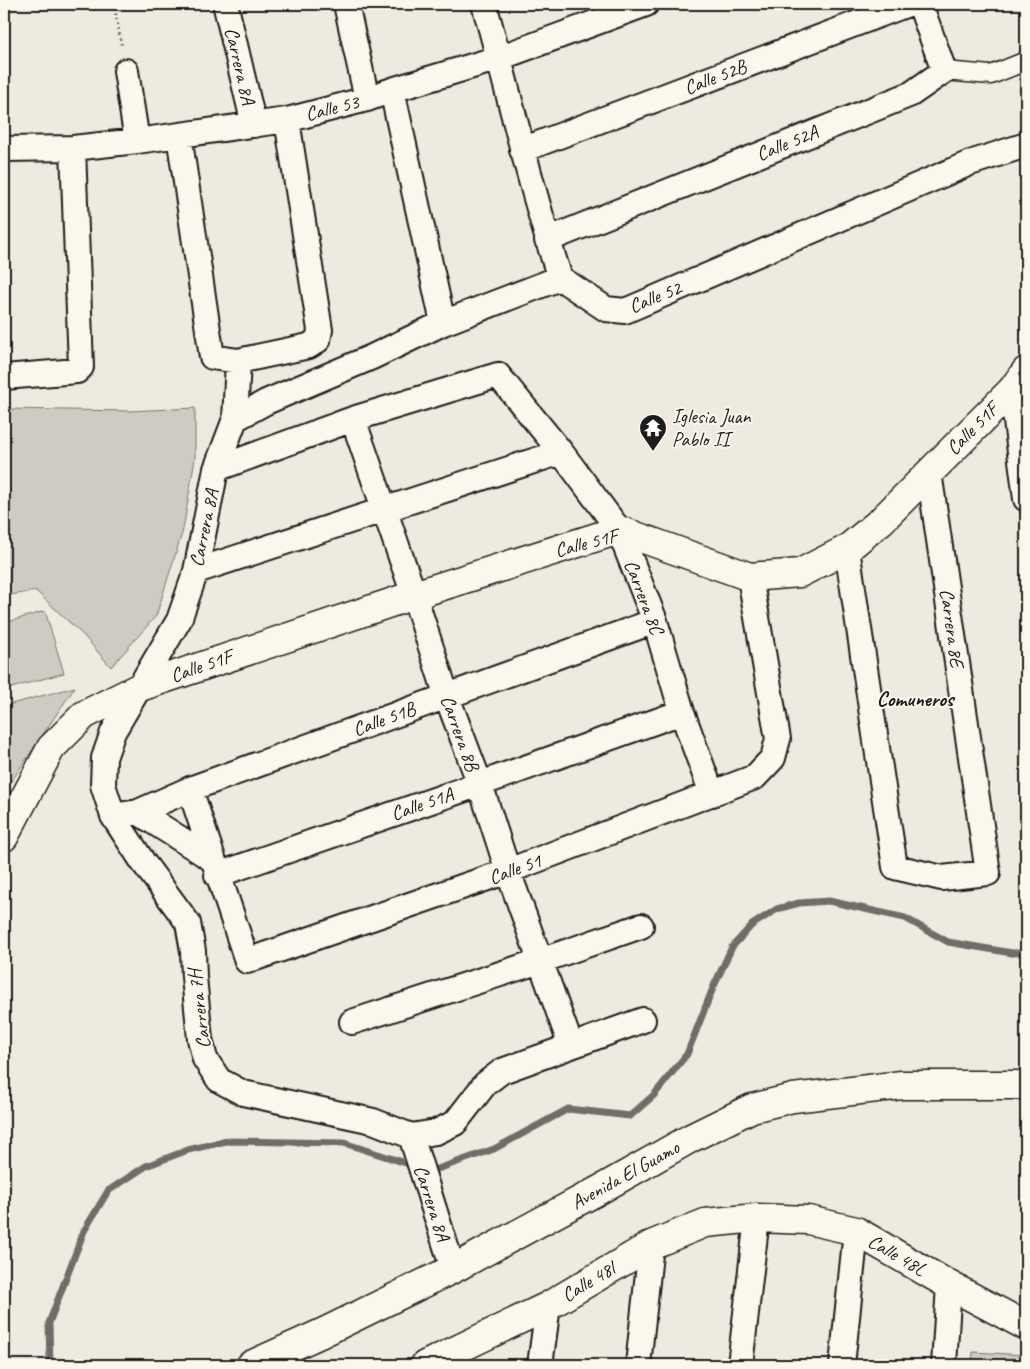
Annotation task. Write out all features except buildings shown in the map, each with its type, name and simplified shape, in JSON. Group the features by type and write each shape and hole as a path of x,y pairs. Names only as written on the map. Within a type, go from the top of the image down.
{"street":[{"path":"346,4 367,99"},
{"path":"235,419 266,402 372,357 443,323 560,278 547,240 522,150 484,4"},
{"name":"Calle 53","path":"4,149 73,148 179,136 287,120 367,99 499,58 646,4"},
{"name":"Calle 52B","path":"522,150 908,4"},
{"path":"920,4 944,71 990,75 1026,62"},
{"name":"Carrera 8A","path":"226,7 254,125"},
{"path":"126,71 137,141"},
{"name":"Calle 52A","path":"547,240 911,94 944,71"},
{"path":"392,90 443,323"},
{"path":"179,136 212,357 238,361 310,346 318,340 320,330 287,120"},
{"name":"Calle 52","path":"560,278 606,309 625,311 970,163 1026,145"},
{"path":"4,377 78,371 81,367 73,148"},
{"name":"Carrera 8A","path":"113,816 103,785 104,758 113,732 179,620 196,571 216,469 235,419 238,361"},
{"name":"Carrera 8C","path":"352,418 498,375 561,452 618,530 655,620 682,712 712,794"},
{"path":"1019,381 1026,499"},
{"name":"Calle 51F","path":"140,687 414,595 618,530 750,577 800,573 847,549 881,522 1019,381"},
{"path":"216,469 352,418"},
{"name":"Carrera 8B","path":"352,418 414,595 447,697 480,784 508,872 571,1046"},
{"path":"196,571 561,452"},
{"name":"Carrera 8E","path":"847,549 895,867 942,878 988,873 929,472"},
{"name":"Calle 51","path":"215,867 247,961 508,872 756,777 773,758 778,739 750,577"},
{"name":"Calle 51B","path":"113,816 138,812 190,789 655,620"},
{"path":"4,837 52,748 84,715 140,687"},
{"name":"Calle 51A","path":"215,867 480,784 682,712"},
{"path":"190,789 215,867"},
{"path":"138,812 215,867"},
{"name":"Carrera 7H","path":"113,816 143,862 188,924 193,951 200,1038 205,1059 219,1080 242,1093 374,1120 415,1147"},
{"path":"352,1022 641,926"},
{"path":"415,1147 436,1132 455,1123 485,1084 502,1071 643,1020"},
{"name":"Avenida El Guamo","path":"251,1365 322,1333 453,1269 691,1138 752,1108 793,1098 902,1084 1026,1085"},
{"name":"Carrera 8A","path":"415,1147 453,1269"},
{"path":"740,1365 758,1218"},
{"name":"Calle 48L","path":"758,1218 808,1220 856,1231 949,1285 1026,1326"},
{"name":"Calle 48l","path":"438,1362 548,1306 651,1245 705,1224 758,1218"},
{"path":"842,1365 856,1231"},
{"path":"638,1365 651,1245"},
{"path":"944,1365 949,1285"},
{"path":"540,1365 548,1306"}],"path":[{"path":"114,4 126,71"}],"shaded area":[{"path":"195,408 195,458 183,530 156,616 111,667 84,636 36,591 4,596 4,409 129,411"},
{"path":"45,611 64,673 4,690 4,623"},
{"path":"75,687 4,792 4,706"},
{"path":"973,1352 1026,1355 1026,1365 972,1365"}],"waterway":[{"path":"425,1169 432,1171 494,1149 568,1109 630,1116 654,1095 687,1054 713,988 732,947 752,925 777,909 799,903 829,901 905,918 948,942 1012,953 1026,952"},
{"path":"50,1365 49,1323 84,1231 108,1191 146,1166 188,1150 226,1141 344,1143 415,1166"}],"place":[{"name":"Iglesia Juan Pablo II","path":"653,452"}],"district":[{"name":"Comuneros","path":"915,699"}]}
